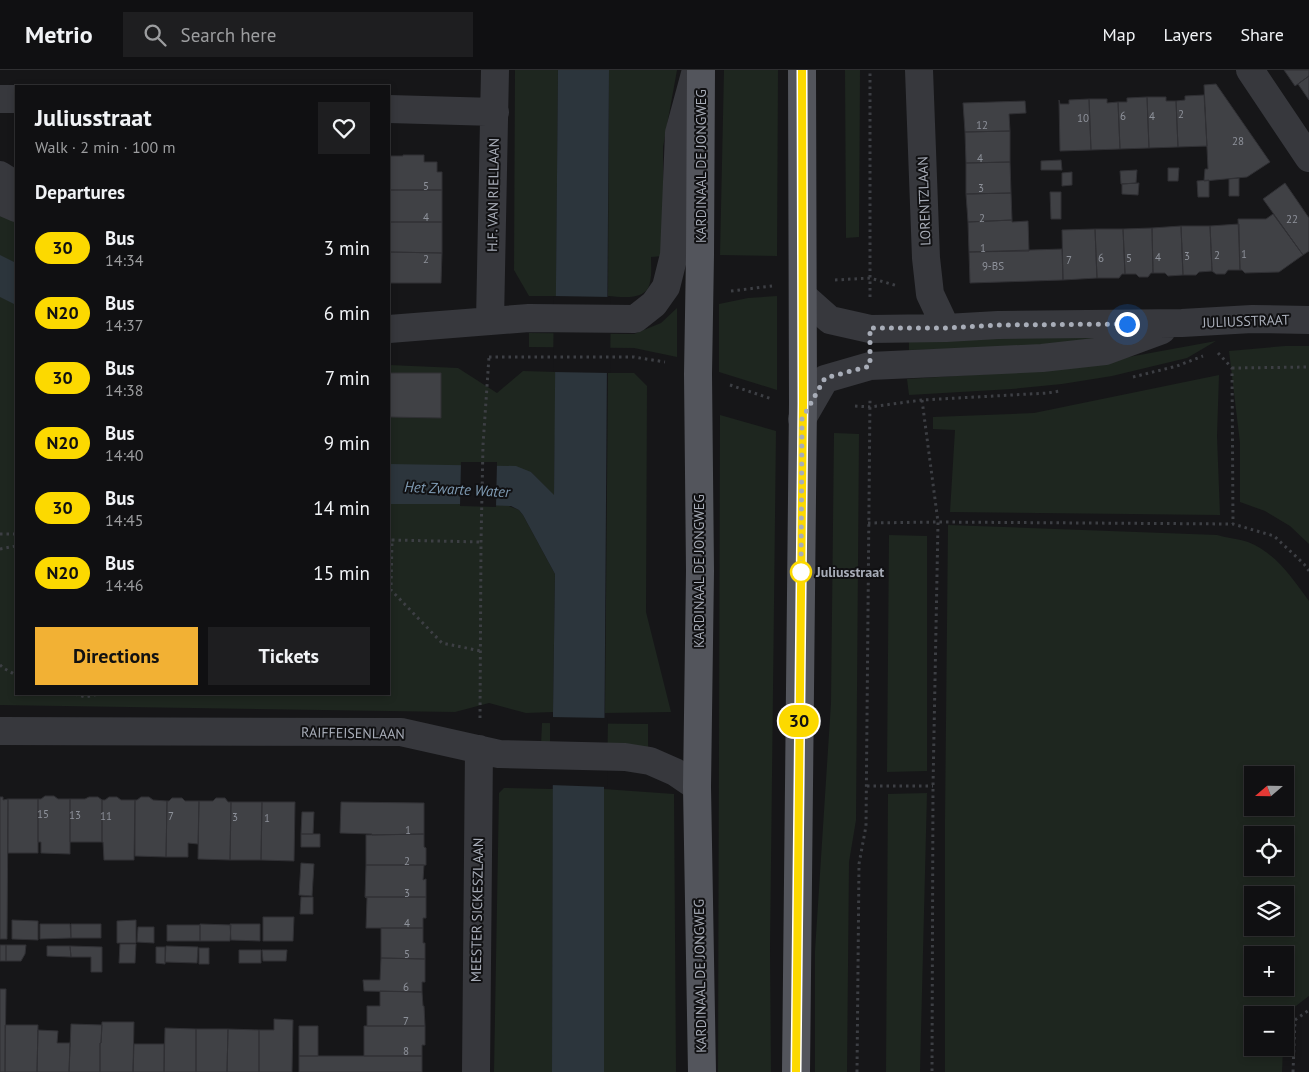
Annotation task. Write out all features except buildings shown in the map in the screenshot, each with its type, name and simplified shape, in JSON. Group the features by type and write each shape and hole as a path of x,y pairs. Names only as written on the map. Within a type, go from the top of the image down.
{"main road":[{"name":"KARDINAAL DE JONGWEG","path":"701,70 698,374 700,571 697,787 702,1072"},
{"path":"796,1072 803,296 802,70"}],"street":[{"name":"H.F. VAN RIELLAAN","path":"490,321 495,70"},
{"path":"390,329 529,318 634,318 654,304 666,287 674,255 679,133 696,70"},
{"name":"LORENTZLAAN","path":"919,70 926,258 930,294 946,328"},
{"path":"1250,70 1309,158"},
{"path":"0,99 15,100"},
{"path":"390,109 495,112"},
{"path":"0,175 15,184"},
{"path":"0,200 15,208"},
{"name":"JULIUSSTRAAT","path":"803,296 830,320 870,328 1309,320"},
{"name":"JULIUSSTRAAT","path":"802,419 825,378 870,366 1042,358 1105,351 1182,323"},
{"name":"RAIFFEISENLAAN","path":"0,731 402,732 499,754 626,757 650,761 675,772 697,787"},
{"name":"MEESTER SICKESZLAAN","path":"476,1072 479,749"}],"path":[{"path":"870,70 870,328"},
{"path":"1216,351 1232,368 1233,524"},
{"path":"479,749 483,445 489,357 634,357"},
{"path":"857,1072 859,864 866,826 867,786 870,366"},
{"path":"1232,368 1309,367"},
{"path":"922,400 938,522 933,786 932,1072"},
{"path":"868,523 1233,524 1274,536 1309,571"},
{"path":"0,534 15,534"},
{"path":"481,542 390,540 391,590 442,643 481,651"},
{"path":"0,549 15,546"},
{"path":"0,665 15,674"},
{"path":"78,695 85,697 94,695"},
{"path":"867,786 933,786"},
{"path":"1293,1072 1295,1020 1309,1010"}],"shaded area":[{"path":"515,70 558,70 556,296 529,296 514,270"},
{"path":"609,70 677,70 663,147 663,256 651,257 651,276 648,288 634,297 608,296"},
{"path":"724,70 778,70 777,256 720,255"},
{"path":"845,70 860,70 859,237 846,238"},
{"path":"0,210 15,218 15,695 390,695 390,365 458,368 497,393 523,371 556,372 554,496 531,472 458,504 506,505 519,510 555,574 553,712 526,713 489,703 455,712 0,705"},
{"path":"777,296 777,390 719,372 719,304 748,298"},
{"path":"677,308 677,357 634,348 529,347 529,333 634,334 661,323"},
{"path":"1129,333 1071,347 909,350 909,338"},
{"path":"1216,341 1187,358 1112,376 1012,389 909,395 907,379 1063,369"},
{"path":"1309,346 1309,544 1290,526 1265,511 1240,502 1240,443 1229,351"},
{"path":"608,373 634,373 647,386 646,612 671,712 605,713"},
{"path":"1219,375 1217,436 1220,515 950,512 955,430 933,429 933,417 1034,413"},
{"path":"720,415 776,431 770,949 771,1072 718,1072"},
{"path":"834,433 859,434 856,820 849,862 847,1072 815,1072 815,951 831,703"},
{"path":"948,525 1217,535 1248,542 1258,547 1283,567 1309,601 1309,996 1294,1007 1244,1006 1244,1056 1283,1056 1282,1072 945,1072"},
{"path":"889,535 927,536 927,771 887,772"},
{"path":"542,723 648,724 648,749 541,746"},
{"path":"504,788 553,789 552,1072 494,1072 499,793"},
{"path":"604,789 674,794 676,1072 604,1072"},
{"path":"927,793 920,1072 886,1072 888,794"}],"water":[{"name":"Het Zwarte Water","path":"558,70 609,70 604,1072 552,1072 555,574 519,510 511,506 390,504 390,464 516,466 531,472 554,495"},
{"path":"0,255 15,262 15,304 0,297"}],"pier":[{"path":"554,296 611,297 610,373 553,372"},
{"path":"461,462 497,462 496,507 460,506"},
{"path":"550,717 608,718 607,787 550,785"}],"bus line":[{"name":"30","path":"796,1072 803,403 802,70"}],"place":[{"name":"Juliusstraat","path":"801,572"}],"route":[{"path":"801,572 802,419 825,378 870,366 870,328 1127,324"}]}
